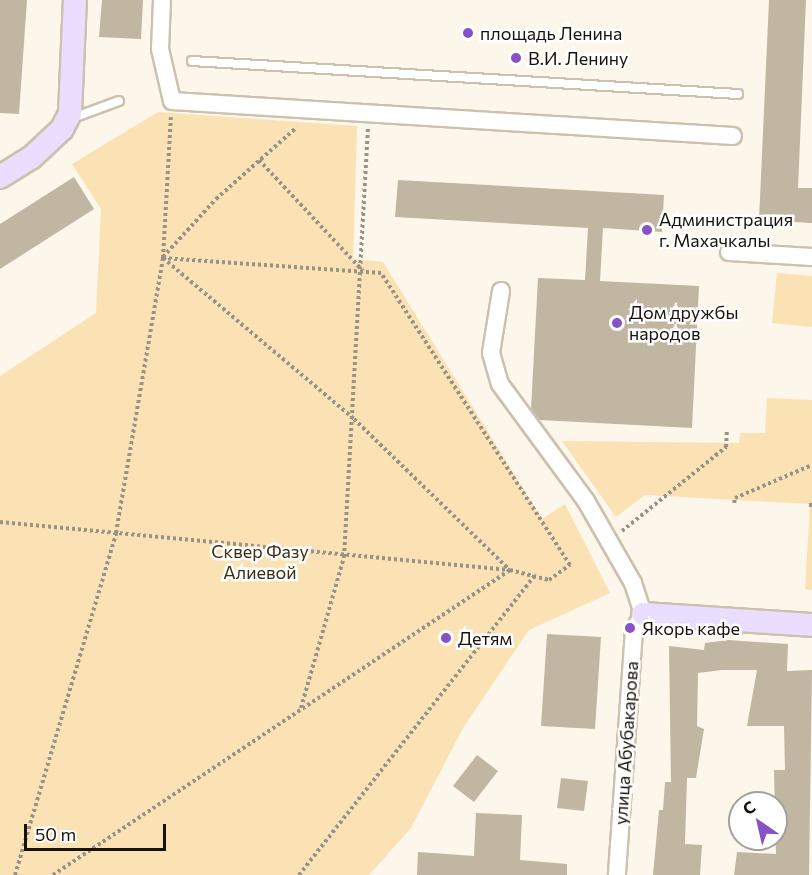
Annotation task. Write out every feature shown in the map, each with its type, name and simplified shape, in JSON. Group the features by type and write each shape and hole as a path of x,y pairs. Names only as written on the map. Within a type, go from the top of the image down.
{"main road":[{"path":"0,177 31,158 69,111 72,0"},
{"path":"0,172 44,140 68,100 72,0"},
{"path":"643,614 812,625"}],"street":[{"path":"162,0 160,49 172,101 370,111 733,136"},
{"path":"729,252 812,257"},
{"path":"501,291 491,353 500,384 586,501 633,583 643,614"},
{"name":"улица Абубакарова","path":"617,875 634,630 643,614"}],"lane":[{"path":"192,61 738,94"},
{"path":"69,111 119,101"}],"path":[{"path":"15,875 116,532 163,258 172,101"},
{"path":"163,258 259,160 318,108"},
{"path":"301,708 344,557 363,272 370,111"},
{"path":"259,160 363,272"},
{"path":"0,522 344,557 510,570 536,574 549,580 570,565 381,273 163,258"},
{"path":"163,258 354,419 510,570"},
{"path":"636,517 726,447 727,429"},
{"path":"734,503 735,498 812,465"},
{"path":"54,875 510,570"},
{"path":"299,875 536,574"}],"green space":[{"name":"Сквер Фазу Алиевой","path":"158,112 357,126 353,259 383,262 542,519 565,504 610,593 529,630 463,728 411,828 369,875 0,875 0,376 96,313 101,209 72,164"},
{"path":"777,273 812,276 812,327 772,323"},
{"path":"767,398 812,400 812,590 805,589 810,504 645,495 616,517 562,441 739,443 740,433 765,433"}],"building":[{"path":"0,0 27,0 19,114 0,113"},
{"path":"102,0 143,0 141,39 99,37"},
{"path":"769,0 806,0 798,188 812,188 812,223 759,220"},
{"path":"74,177 94,209 0,269 0,224"},
{"name":"Дом дружбы народов","path":"398,180 664,195 662,232 603,228 600,281 699,286 692,428 540,420 531,409 538,278 585,280 588,228 395,217"},
{"path":"547,634 601,637 595,729 541,726"},
{"path":"728,640 788,644 787,671 812,670 809,875 734,875 737,852 776,854 776,851 788,851 788,791 774,791 774,770 785,770 784,726 747,726 757,670 722,670 698,673 697,726 704,729 696,778 687,778 685,844 702,845 700,875 653,875 659,810 663,810 665,782 671,782 669,646 704,650 705,643"},
{"path":"477,755 498,771 474,802 453,786"},
{"path":"561,778 588,781 584,811 557,808"},
{"path":"476,813 522,815 520,860 567,864 567,875 417,875 418,852 474,856"}],"place":[{"name":"площадь Ленина","path":"468,33"},
{"name":"В.И. Ленину","path":"516,58"},
{"name":"Администрация г. Махачкалы","path":"647,230"},
{"name":"Дом дружбы народов","path":"617,323"},
{"name":"Якорь кафе","path":"630,628"},
{"name":"Детям","path":"446,638"}]}
